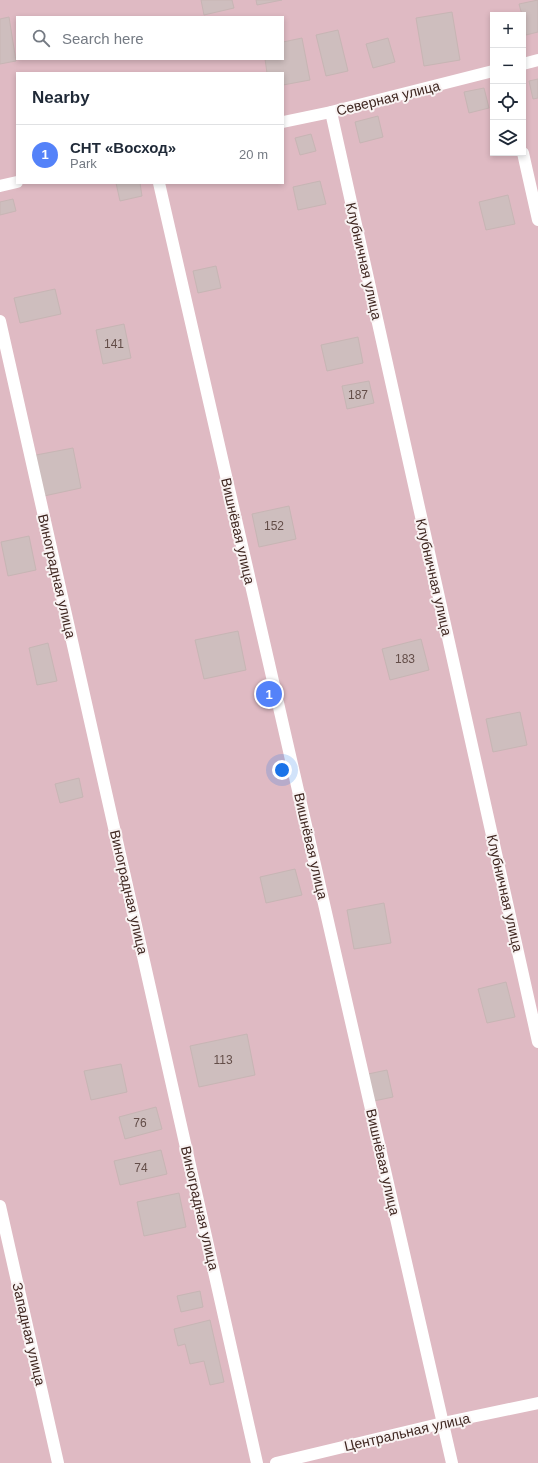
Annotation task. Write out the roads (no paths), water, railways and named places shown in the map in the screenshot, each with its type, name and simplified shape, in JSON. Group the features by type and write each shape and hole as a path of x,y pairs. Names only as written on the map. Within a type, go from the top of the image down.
{"street":[{"path":"526,63 538,60"},
{"name":"Северная улица","path":"284,122 331,112 490,72"},
{"name":"Клубничная улица","path":"331,112 538,1042"},
{"path":"524,156 538,220"},
{"path":"0,186 16,182"},
{"name":"Вишнёвая улица","path":"159,184 452,1463"},
{"name":"Виноградная улица","path":"0,321 257,1463"},
{"name":"Западная улица","path":"0,1206 58,1463"},
{"name":"Центральная улица","path":"276,1463 443,1423 538,1403"}],"place":[{"name":"СНТ «Восход»","path":"269,694"}]}
